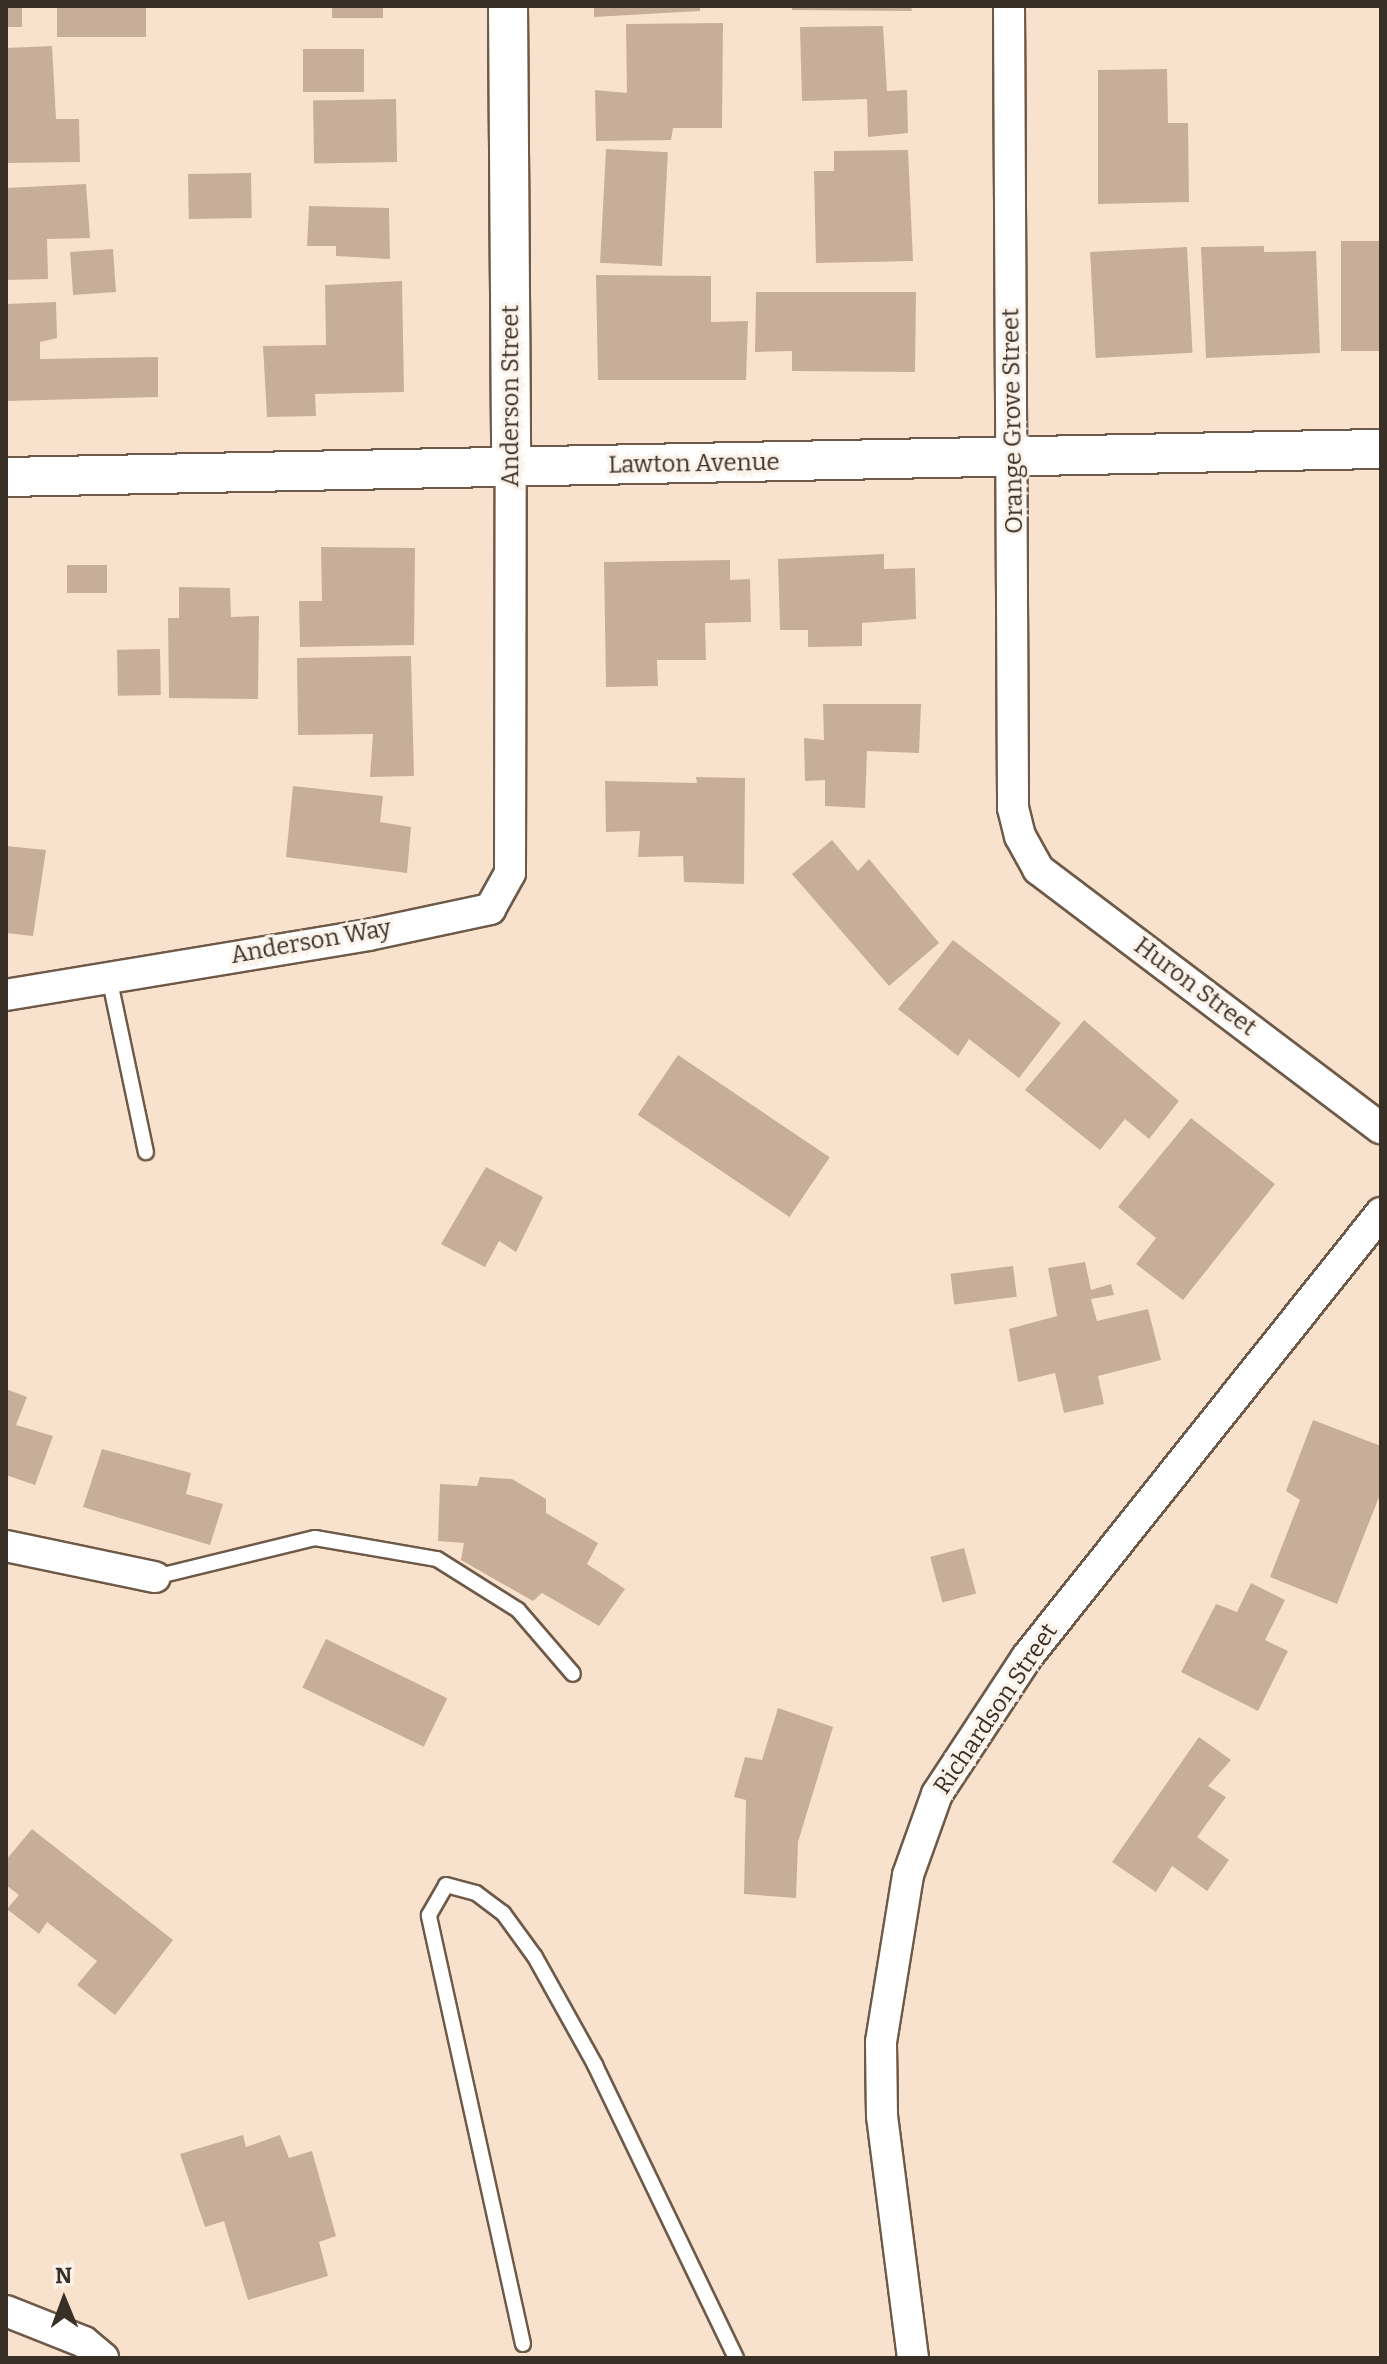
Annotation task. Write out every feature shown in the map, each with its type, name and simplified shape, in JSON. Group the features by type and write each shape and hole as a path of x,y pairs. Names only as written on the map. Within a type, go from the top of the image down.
{"street":[{"name":"Anderson Street","path":"508,6 514,787"},
{"name":"Orange Grove Street","path":"1009,6 1014,458 1013,808 1020,836"},
{"name":"Lawton Avenue","path":"6,477 1381,449"},
{"name":"Anderson Way","path":"6,995 108,974 368,935 490,909 510,873 514,787"},
{"name":"Huron Street","path":"1020,836 1038,869 1381,1128"},
{"name":"Richardson Street","path":"913,2358 882,2116 881,2042 908,1875 937,1794 1027,1657 1381,1213"},
{"path":"6,1546 155,1577"},
{"path":"6,2311 84,2342 103,2358"}],"lane":[{"path":"108,974 146,1152"},
{"path":"155,1577 315,1538 437,1559 518,1610 573,1674"},
{"path":"523,2344 429,1915 446,1885 476,1893 503,1913 535,1957 595,2065 736,2358"}],"building":[{"path":"6,6 22,6 22,27 6,27"},
{"path":"57,6 146,6 146,37 57,37"},
{"path":"332,6 383,6 383,18 332,18"},
{"path":"594,6 700,6 700,11 594,17"},
{"path":"792,6 911,6 912,11 792,10"},
{"path":"723,23 722,128 673,128 671,140 596,141 595,90 627,93 626,24"},
{"path":"883,26 887,91 907,90 908,133 868,137 867,99 802,101 800,27"},
{"path":"52,46 56,119 79,119 80,162 6,163 6,48"},
{"path":"303,49 364,49 364,92 303,92"},
{"path":"1167,69 1168,123 1188,123 1189,202 1098,204 1098,70"},
{"path":"396,99 397,162 314,163 313,100"},
{"path":"606,149 668,152 662,266 600,263"},
{"path":"908,150 913,261 816,263 814,171 834,171 834,151"},
{"path":"251,173 252,218 189,219 188,174"},
{"path":"86,184 90,238 47,239 48,279 6,280 6,188"},
{"path":"309,206 389,208 390,259 336,256 336,246 307,246"},
{"path":"1341,241 1381,241 1381,351 1341,351"},
{"path":"1264,246 1264,252 1316,251 1320,353 1206,358 1201,247"},
{"path":"1187,247 1193,353 1096,358 1090,252"},
{"path":"113,249 116,292 73,295 70,252"},
{"path":"596,275 711,276 711,322 748,321 746,380 598,380"},
{"path":"402,281 404,392 315,394 316,416 267,417 263,346 326,345 325,285"},
{"path":"756,292 916,292 915,372 792,371 792,351 755,352"},
{"path":"56,302 57,338 40,342 40,359 158,357 158,397 6,401 6,304"},
{"path":"321,547 415,548 414,645 300,647 299,601 322,601"},
{"path":"884,554 884,569 915,568 916,619 862,623 862,646 808,647 808,630 780,630 778,559"},
{"path":"730,560 730,580 750,579 751,622 705,623 706,660 657,660 658,686 606,687 604,562"},
{"path":"67,565 107,565 107,593 67,593"},
{"path":"179,587 230,588 231,617 259,616 258,699 169,698 168,618 179,618"},
{"path":"160,649 161,695 118,696 117,650"},
{"path":"411,656 414,776 370,777 373,734 298,735 297,658"},
{"path":"823,704 921,704 919,753 867,751 865,808 825,806 825,780 805,781 804,738 824,740"},
{"path":"696,777 745,778 744,884 684,882 683,856 638,857 640,831 606,832 605,781 697,783"},
{"path":"293,786 383,796 380,822 411,827 407,873 286,857"},
{"path":"832,840 858,871 869,859 939,943 889,986 792,874"},
{"path":"6,846 46,850 33,936 6,933"},
{"path":"953,940 1061,1023 1019,1078 969,1039 958,1056 898,1009"},
{"path":"1084,1020 1179,1101 1149,1139 1125,1119 1100,1150 1025,1090"},
{"path":"678,1055 830,1157 789,1217 638,1115"},
{"path":"1191,1118 1275,1184 1183,1300 1136,1264 1156,1238 1118,1207"},
{"path":"486,1167 543,1197 516,1252 499,1241 485,1267 441,1244"},
{"path":"1085,1262 1091,1290 1111,1284 1114,1295 1091,1299 1097,1321 1148,1309 1161,1360 1098,1376 1104,1404 1064,1413 1055,1373 1018,1382 1009,1329 1057,1316 1048,1268"},
{"path":"1013,1266 1017,1297 954,1304 950,1274"},
{"path":"6,1389 27,1397 16,1425 53,1436 35,1485 6,1475"},
{"path":"1313,1420 1381,1446 1381,1492 1337,1604 1270,1577 1300,1500 1286,1491"},
{"path":"102,1449 191,1473 186,1494 223,1504 210,1545 83,1507"},
{"path":"480,1477 512,1479 546,1499 546,1513 598,1543 587,1564 625,1589 599,1626 542,1593 533,1601 461,1560 464,1543 438,1541 440,1484 477,1486"},
{"path":"964,1548 976,1593 942,1602 930,1557"},
{"path":"1251,1583 1285,1600 1265,1640 1288,1651 1258,1711 1181,1672 1216,1604 1237,1612"},
{"path":"326,1639 447,1698 424,1747 302,1688"},
{"path":"778,1708 833,1727 798,1842 796,1898 744,1894 746,1800 734,1797 745,1757 762,1760"},
{"path":"1199,1737 1231,1760 1208,1786 1226,1797 1197,1837 1229,1860 1207,1891 1172,1866 1156,1892 1112,1862"},
{"path":"32,1829 173,1940 115,2015 77,1985 97,1961 47,1922 39,1934 7,1909 19,1895 6,1885 6,1860"},
{"path":"243,2135 246,2147 280,2135 289,2158 312,2151 336,2236 319,2242 328,2276 248,2300 224,2221 205,2227 180,2154"}]}
